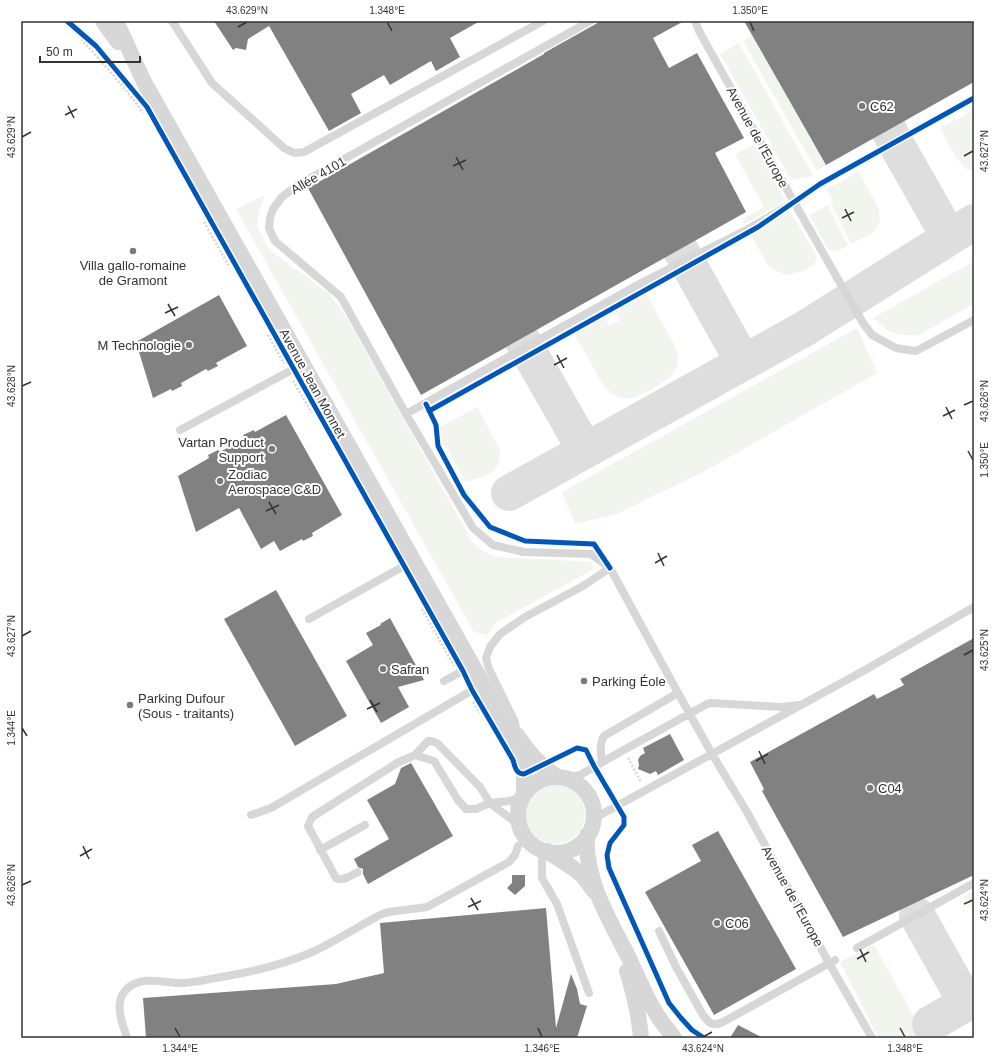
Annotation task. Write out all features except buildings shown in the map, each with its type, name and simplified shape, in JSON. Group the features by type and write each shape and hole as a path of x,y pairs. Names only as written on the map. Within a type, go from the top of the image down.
{"street":[{"name":"Avenue Jean Monnet","path":"103,21 144,82"},
{"name":"Avenue Jean Monnet","path":"116,21 144,82 295,368 414,561 474,689 521,760 524,774 523,796"},
{"name":"Avenue Jean Monnet","path":"474,689 517,735 542,766 561,777"},
{"path":"544,850 556,852 574,848 587,835 591,828 593,808 590,797 583,788 574,782 561,777 550,777 542,780 532,786 523,796 518,811 520,826 523,833 532,844 573,868 582,876 598,896"},
{"path":"587,835 589,865 598,896 615,933 657,1014 674,1038"},
{"path":"615,933 636,1007 641,1038"},
{"path":"661,1038 674,1038"}],"lane":[{"path":"172,21 212,83 284,148 294,153 304,152 543,21"},
{"name":"Allée 4101","path":"590,21 298,186 282,197 273,209 269,228 275,241 342,297 406,414 473,528 493,545 524,552 591,554 610,568"},
{"name":"Avenue de l'Europe","path":"695,21 699,31 794,202 872,335 896,348 916,351 974,320"},
{"path":"406,414 643,282 748,229 794,202 820,184 974,98"},
{"path":"180,430 295,368"},
{"path":"309,619 414,561"},
{"path":"517,735 515,722 489,669 486,658 490,647 500,634 525,617 582,586 610,568"},
{"name":"Avenue de l'Europe","path":"610,568 712,754 747,812 832,962 872,1038"},
{"path":"593,818 804,704 974,607"},
{"path":"444,681 464,670"},
{"path":"251,814 271,808 474,689"},
{"path":"602,762 601,741 604,736 678,693"},
{"path":"561,777 580,775 711,703 782,707 804,704"},
{"path":"358,872 341,880 336,878 308,826 312,817 397,763 415,755 428,742 431,741 437,743 480,787 490,803 520,826"},
{"path":"415,755 434,761 458,800 466,809 476,809 490,803 509,802 523,796"},
{"path":"320,850 365,825"},
{"path":"127,1038 120,1016 119,1002 124,992 133,984 151,981 185,983 220,978 253,971 291,960 322,947 382,914 427,907 510,862 515,855 518,846"},
{"path":"544,850 542,878 557,904 589,993"},
{"path":"857,948 974,883"},
{"path":"659,931 676,967 703,1014 711,1024 723,1022 832,962"}],"path":[{"path":"79,30 86,37 82,40 117,79 144,114"},
{"path":"111,64 142,101"},
{"path":"204,221 233,273"},
{"path":"268,330 295,368 320,417"},
{"path":"295,368 313,415"},
{"path":"421,603 464,670"},
{"path":"474,689 485,717"},
{"path":"626,755 643,786"}],"shaded area":[{"path":"752,35 826,165 817,171 743,41"},
{"path":"739,43 813,176 791,180 720,54"},
{"path":"974,110 974,171 966,169 957,159 940,128"},
{"path":"754,144 785,201 745,224 742,219 764,207 735,154"},
{"path":"859,171 879,210 880,223 874,232 851,244 831,203 833,202 827,189"},
{"path":"265,195 259,211 257,226 269,250 329,293 347,318 473,543 483,551 497,557 594,562 591,564 594,569 497,622 487,635 474,632 236,209"},
{"path":"828,205 848,246 834,251 828,249 809,215"},
{"path":"788,212 792,214 817,257 814,265 803,271 787,275 776,271 767,264 750,233"},
{"path":"974,261 974,304 919,335 904,335 890,332 873,318"},
{"path":"644,290 674,344 678,355 677,366 670,377 653,389 634,398 623,398 613,395 605,388 572,330 603,313 609,326 620,320 613,307"},
{"path":"857,328 877,373 707,470 617,514 575,524 562,492"},
{"path":"477,407 500,450 499,463 492,472 466,482 442,441 440,427"},
{"path":"555,784 571,789 576,793 580,798 585,814 580,830 576,835 571,839 555,844 539,839 534,835 530,830 525,814 530,798 534,793 539,789"},
{"path":"974,890 974,913 964,896"},
{"path":"874,945 926,1038 878,1037 840,962"}],"taxiway":[{"path":"889,130 949,237"},
{"path":"509,493 804,329 974,222"},
{"path":"680,249 743,362"},
{"path":"521,338 585,450"},
{"path":"917,915 966,1003"},
{"path":"930,1024 974,999"}],"cycle path":[{"path":"67,21 96,46 147,107 463,671 472,690 513,760 516,770 519,773 524,774 577,748 586,750 624,817 624,825 610,843 607,855 609,868 669,1003 692,1030 704,1038"},
{"path":"429,411 758,227 820,184 974,98"},
{"path":"426,404 436,425 438,446 464,495 490,527 525,541 594,544 610,568"}],"place":[{"name":"C62","path":"862,106"},
{"name":"Villa gallo-romaine de Gramont","path":"133,251"},
{"name":"M Technologie","path":"189,345"},
{"name":"Vartan Product Support","path":"272,449"},
{"name":"Zodiac Aerospace C&D","path":"220,481"},
{"name":"Safran","path":"383,669"},
{"name":"Parking Éole","path":"584,681"},
{"name":"Parking Dufour (Sous - traitants)","path":"130,705"},
{"name":"C04","path":"870,788"},
{"name":"C06","path":"717,923"}]}
